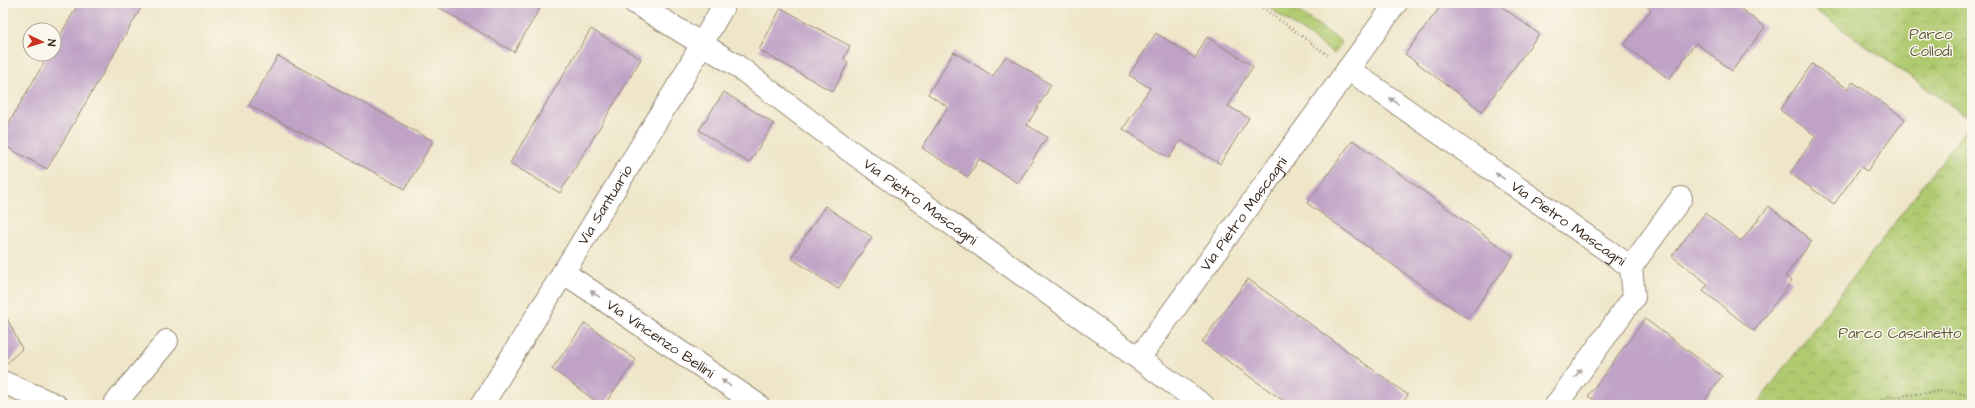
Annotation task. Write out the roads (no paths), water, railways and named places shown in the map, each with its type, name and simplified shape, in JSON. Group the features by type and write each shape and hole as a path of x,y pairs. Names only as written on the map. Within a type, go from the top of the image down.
{"street":[{"name":"Via Pietro Mascagni","path":"635,3 736,65 828,135 1203,405"},
{"name":"Via Santuario","path":"482,405 725,3"},
{"name":"Via Pietro Mascagni","path":"1139,358 1396,3"},
{"name":"Via Pietro Mascagni","path":"1348,69 1631,267"},
{"name":"Via Pietro Mascagni","path":"1556,405 1634,297 1631,267 1681,198"},
{"name":"Via Vincenzo Bellini","path":"563,272 758,405"},
{"path":"114,405 167,341"},
{"path":"4,382 56,405"}],"park label":[{"name":"Parco Collodi","path":"1931,42"},
{"name":"Parco Cascinetto","path":"1900,333"}]}
